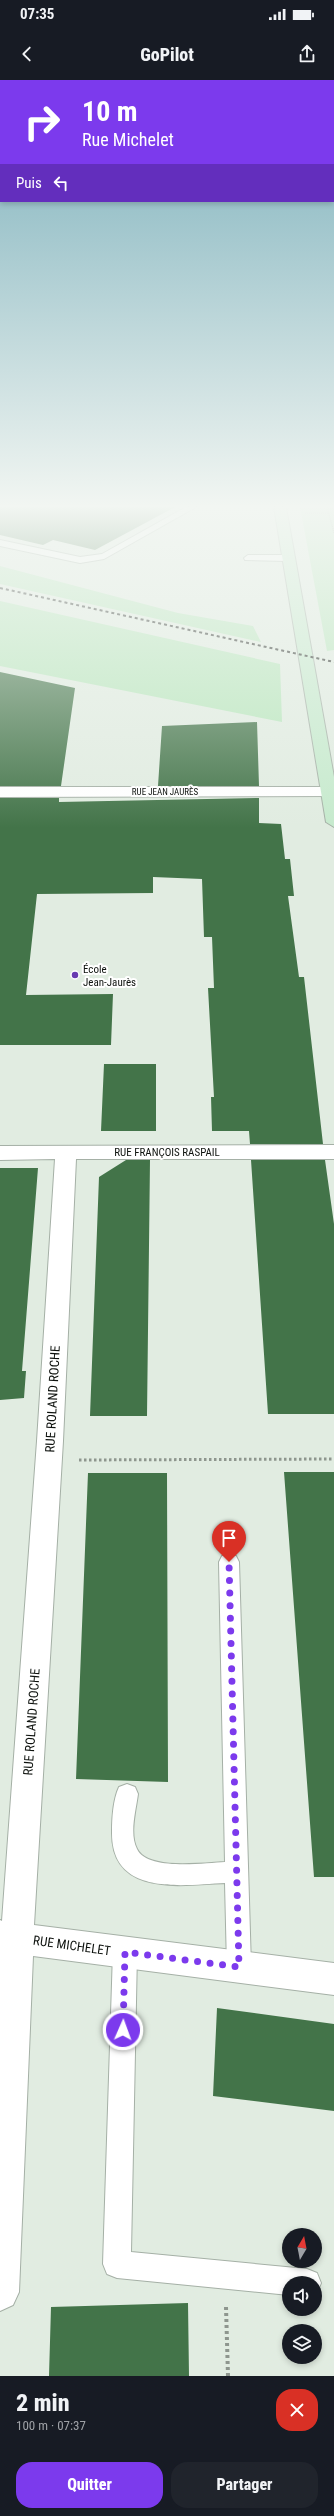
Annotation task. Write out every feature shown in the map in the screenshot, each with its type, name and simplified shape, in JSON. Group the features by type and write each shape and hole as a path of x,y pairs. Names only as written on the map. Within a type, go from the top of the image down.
{"main road":[{"path":"299,614 332,792 334,822"}],"street":[{"name":"RUE JEAN JAURÈS","path":"0,792 332,792"},
{"name":"RUE ROLAND ROCHE","path":"0,2292 9,1937 20,1889 48,1461 66,1152"},
{"name":"RUE FRANÇOIS RASPAIL","path":"0,1153 334,1152"},
{"name":"RUE MICHELET","path":"9,1937 334,1979"}],"lane":[{"path":"229,1562 238,1872 239,1967"},
{"path":"127,1794 123,1836 126,1850 134,1865 144,1870 162,1873 238,1872"},
{"path":"125,1952 116,2264 282,2281"}],"path":[{"path":"48,1461 334,1459"},
{"path":"225,2275 228,2376"}],"green space":[{"path":"0,614 58,614 280,664 282,722 0,666"},
{"path":"136,614 185,614 253,626 261,642"},
{"path":"320,614 334,614 334,650 327,651"}],"building":[{"path":"0,672 75,688 61,786 0,786"},
{"path":"257,722 259,786 158,786 162,726"},
{"path":"0,798 59,798 59,802 259,798 259,823 281,824 285,859 290,859 294,896 288,896 299,977 304,977 323,1144 250,1144 249,1131 212,1131 211,1097 214,1097 208,988 214,988 212,937 204,937 202,879 153,877 153,893 37,894 26,995 113,994 111,1045 0,1045"},
{"path":"104,1064 156,1064 156,1131 101,1131"},
{"path":"126,1160 150,1160 147,1416 90,1416 99,1177"},
{"path":"251,1160 325,1160 334,1224 334,1414 268,1414"},
{"path":"0,1168 38,1168 22,1371 26,1371 24,1398 0,1400"},
{"path":"284,1472 334,1472 334,1877 314,1877"},
{"path":"88,1473 167,1473 168,1782 76,1779"},
{"path":"217,2008 334,2024 334,2111 213,2096"},
{"path":"188,2303 189,2376 49,2376 51,2307"}],"railway":[{"path":"118,614 334,662"}],"place":[{"name":"École Jean-Jaurès","path":"75,975"}],"route":[{"path":"123,2030 125,1952 239,1967 239,1907 229,1562"}]}
